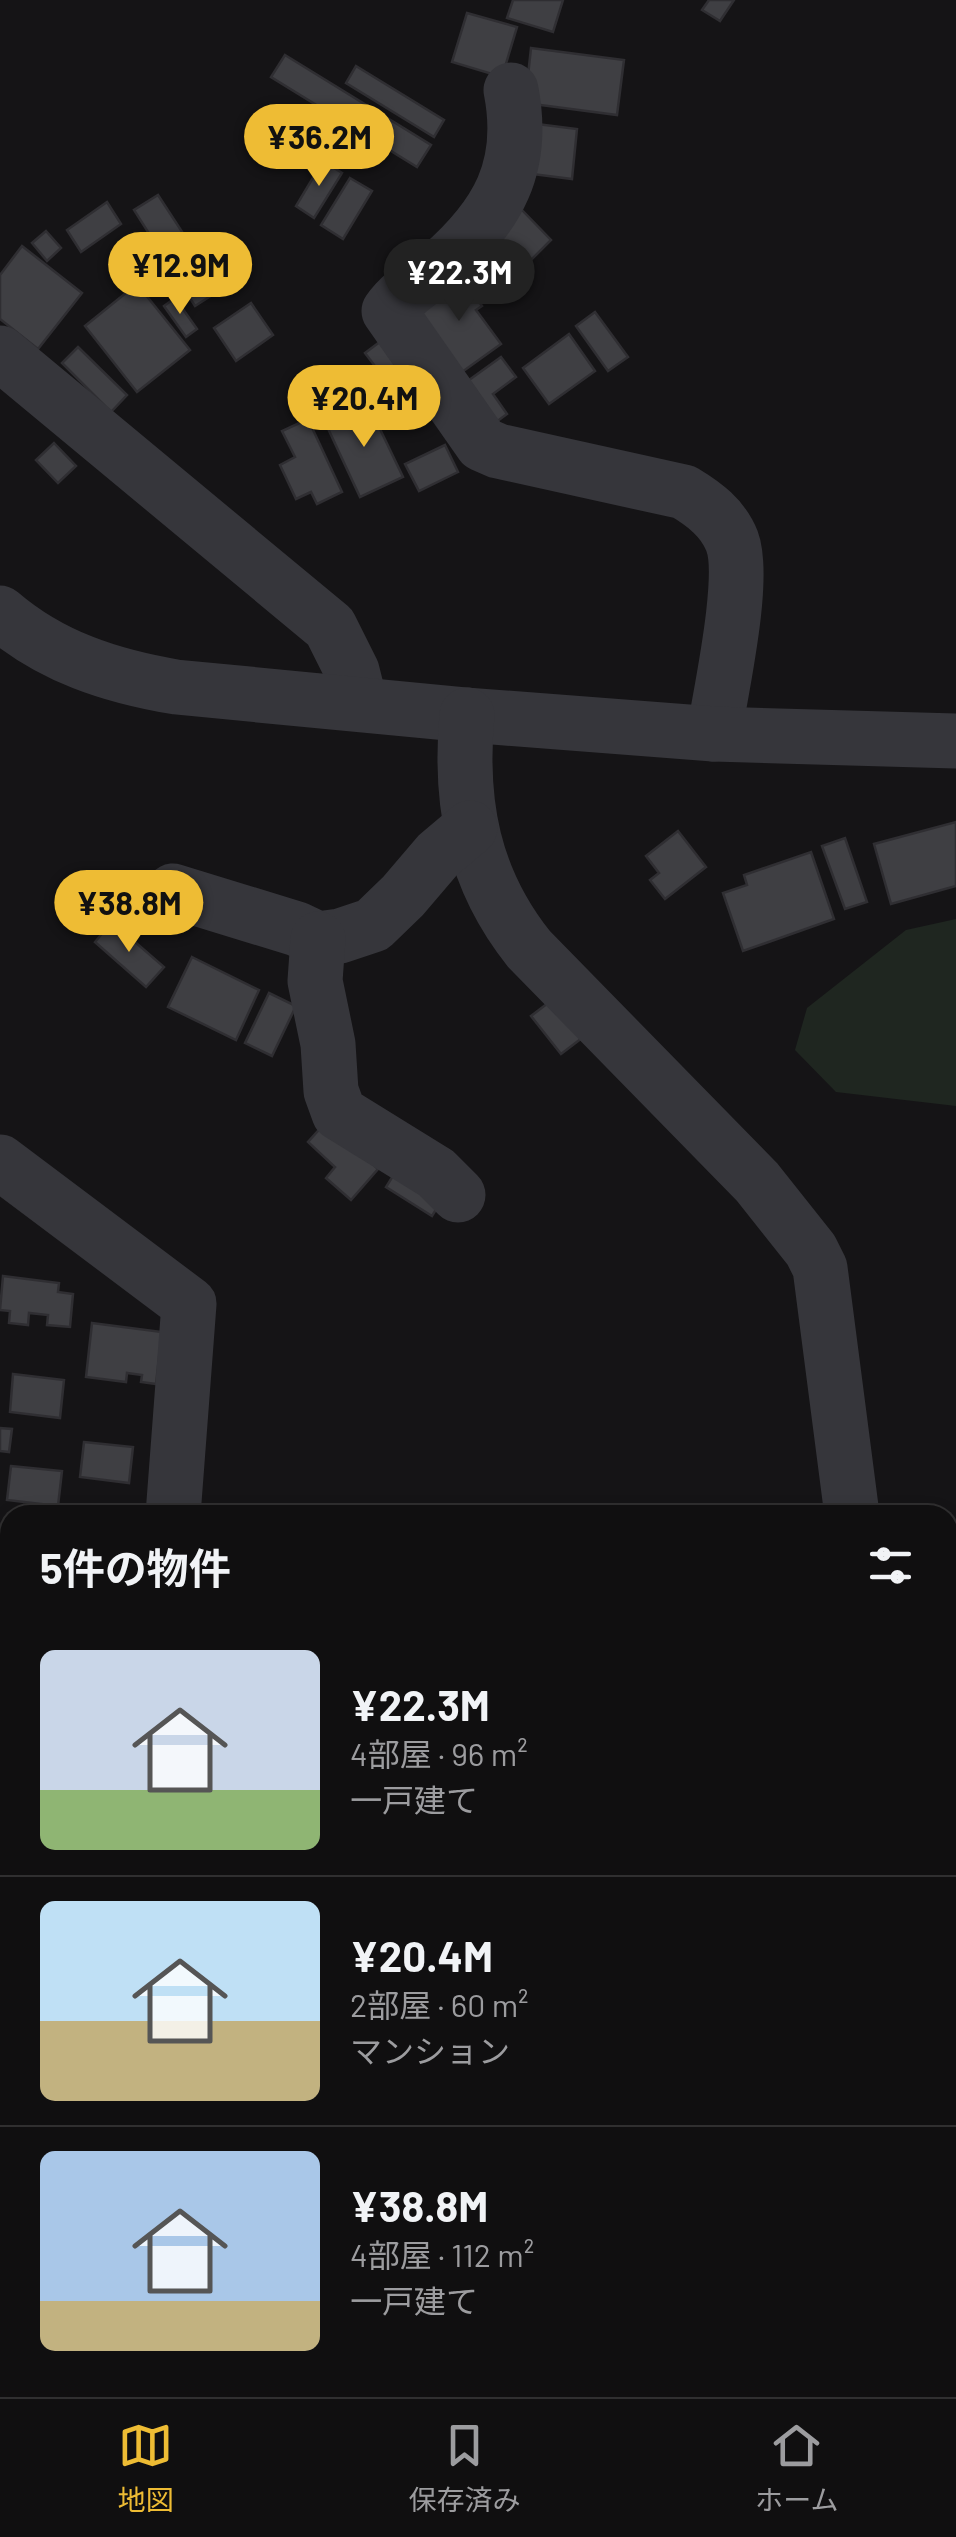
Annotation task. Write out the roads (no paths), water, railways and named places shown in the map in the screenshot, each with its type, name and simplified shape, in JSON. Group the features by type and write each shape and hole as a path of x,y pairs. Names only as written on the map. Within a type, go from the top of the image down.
{"street":[{"path":"511,90 515,112 514,160 502,193 483,225 396,301 389,312 482,444 498,451 684,492 707,505 732,541 738,573 714,734"},
{"path":"0,353 330,628 352,672 360,703"},
{"path":"0,613 30,638 58,653 129,679 176,688 714,734 956,741"},
{"path":"467,715 463,753 470,828 504,918 758,1182 811,1250 820,1268 851,1505"},
{"path":"173,891 297,928 318,939 340,936 374,924 438,855 470,828"},
{"path":"318,939 315,981 328,1044 331,1092 339,1113 436,1173 458,1194"},
{"path":"0,1162 189,1304 174,1505"}]}
